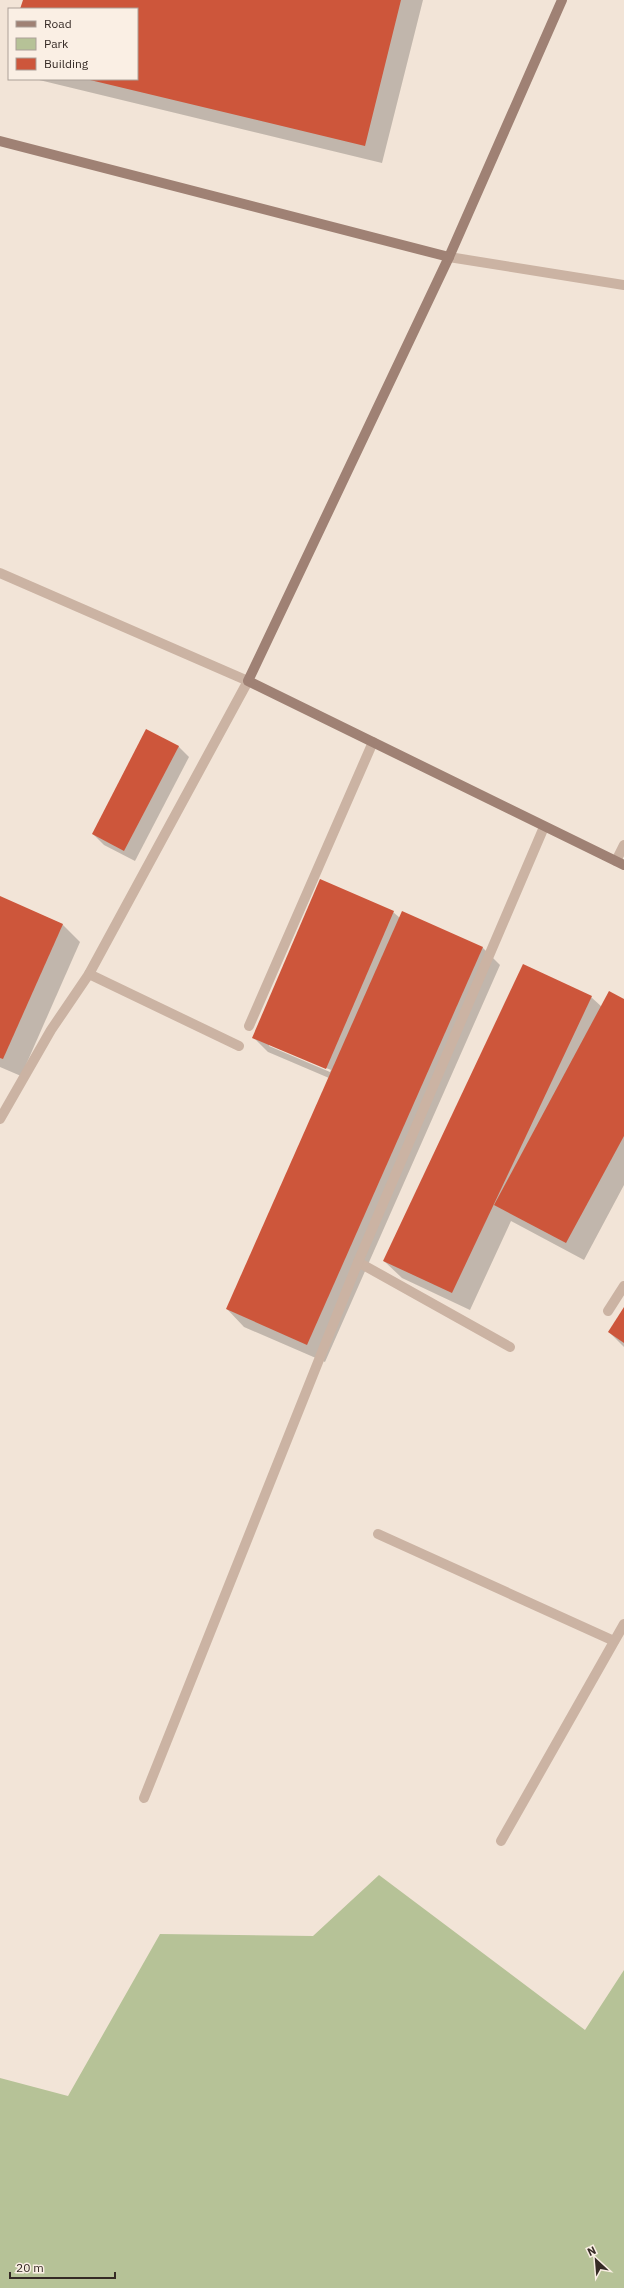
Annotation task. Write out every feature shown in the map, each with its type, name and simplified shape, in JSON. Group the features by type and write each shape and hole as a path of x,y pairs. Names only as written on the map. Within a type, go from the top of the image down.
{"street":[{"path":"0,1119 51,1030 88,974 248,681 449,257 562,0"},
{"path":"0,141 449,257 624,285"},
{"path":"0,573 248,681 620,863 624,845"},
{"path":"250,1026 373,742"},
{"path":"144,1798 358,1262 544,827"},
{"path":"88,974 239,1046"},
{"path":"358,1262 510,1347"},
{"path":"608,1311 624,1286"},
{"path":"378,1534 614,1641"},
{"path":"501,1841 624,1624"}],"green space":[{"path":"379,1875 585,2030 624,1970 624,2288 0,2288 0,2078 68,2096 160,1934 313,1936"}],"building":[{"path":"23,0 401,0 365,146 90,80 138,80 138,8 20,8"},
{"path":"146,729 179,746 124,851 92,834"},
{"path":"320,879 394,911 326,1069 252,1038"},
{"path":"0,896 63,924 3,1059 0,1058"},
{"path":"402,911 483,947 307,1345 226,1309"},
{"path":"523,964 592,996 452,1293 383,1261"},
{"path":"609,991 624,999 624,1136 566,1243 494,1205"},
{"path":"624,1307 624,1343 608,1332"}]}
